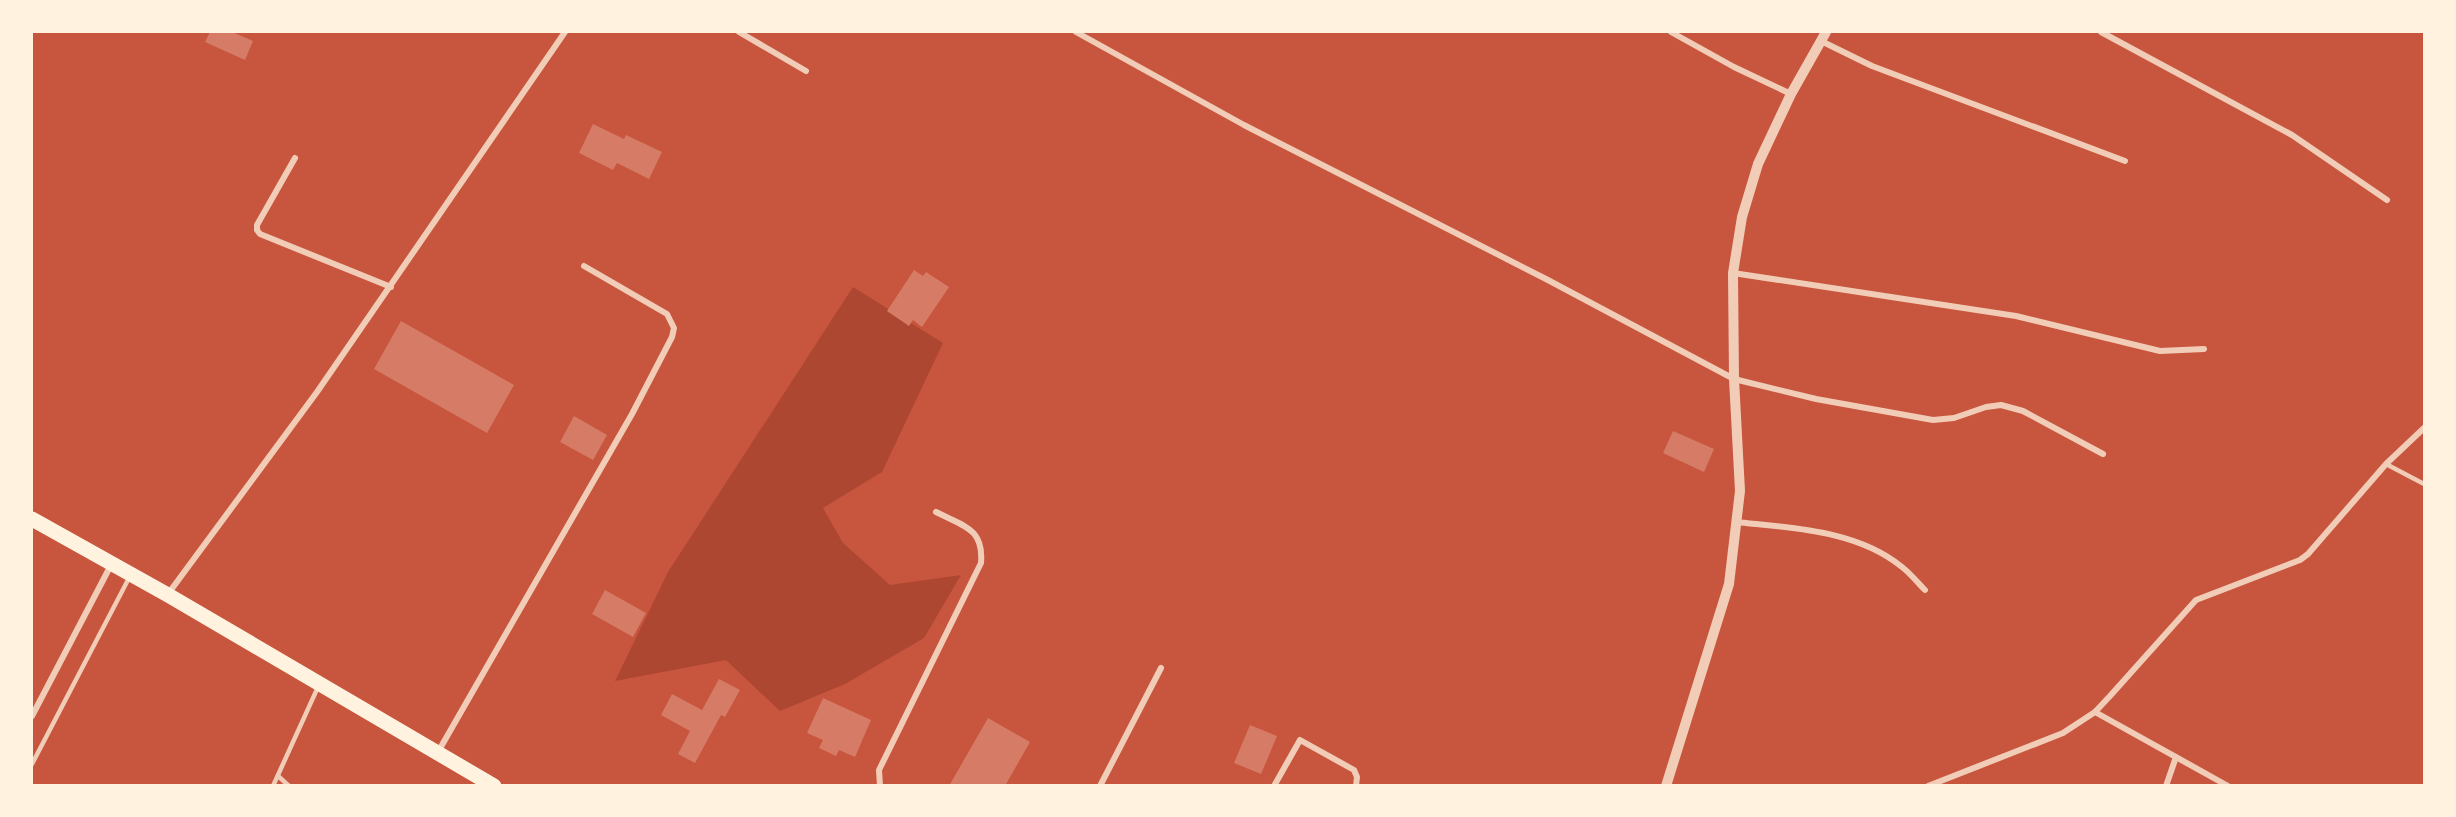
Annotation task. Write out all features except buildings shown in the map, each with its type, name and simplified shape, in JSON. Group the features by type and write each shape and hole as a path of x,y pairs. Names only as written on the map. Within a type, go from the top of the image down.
{"main road":[{"path":"32,519 168,595 494,786"}],"street":[{"path":"168,595 234,507 391,287 565,32"},
{"path":"739,32 806,71"},
{"path":"1076,32 1244,125 1535,273 1734,379 1816,399 1933,420 1954,418 1986,407 2001,405 2023,411 2103,454"},
{"path":"1671,32 1791,94"},
{"path":"2101,32 2292,135 2387,200"},
{"path":"1666,786 1729,584 1740,490 1734,379 1733,273 1742,217 1758,164 1791,94 1823,36 1872,66 2125,161"},
{"path":"295,158 257,225 257,230 260,234 391,287"},
{"path":"438,752 632,414 672,337 674,328 668,314 584,266"},
{"path":"1733,273 2016,316 2160,351 2204,349"},
{"path":"1928,786 2063,733 2095,712 2196,600 2300,560 2308,554 2386,464 2424,428"},
{"path":"880,786 879,770 981,563 982,545 974,532 936,512"},
{"path":"1736,522 1811,530 1861,544 1902,567 1925,590"},
{"path":"32,716 112,564"},
{"path":"1100,786 1161,668"},
{"path":"2095,712 2228,786"},
{"path":"1274,786 1297,743 1303,740 1354,770 1357,777 1356,786"},
{"path":"2166,786 2176,757"}],"lane":[{"path":"2386,464 2424,483"},
{"path":"32,764 131,574"},
{"path":"273,786 319,684"},
{"path":"278,776 289,786"}],"shaded area":[{"path":"853,287 943,343 882,472 823,508 843,543 890,585 961,575 924,638 845,684 780,711 726,660 615,681 668,572"}]}
